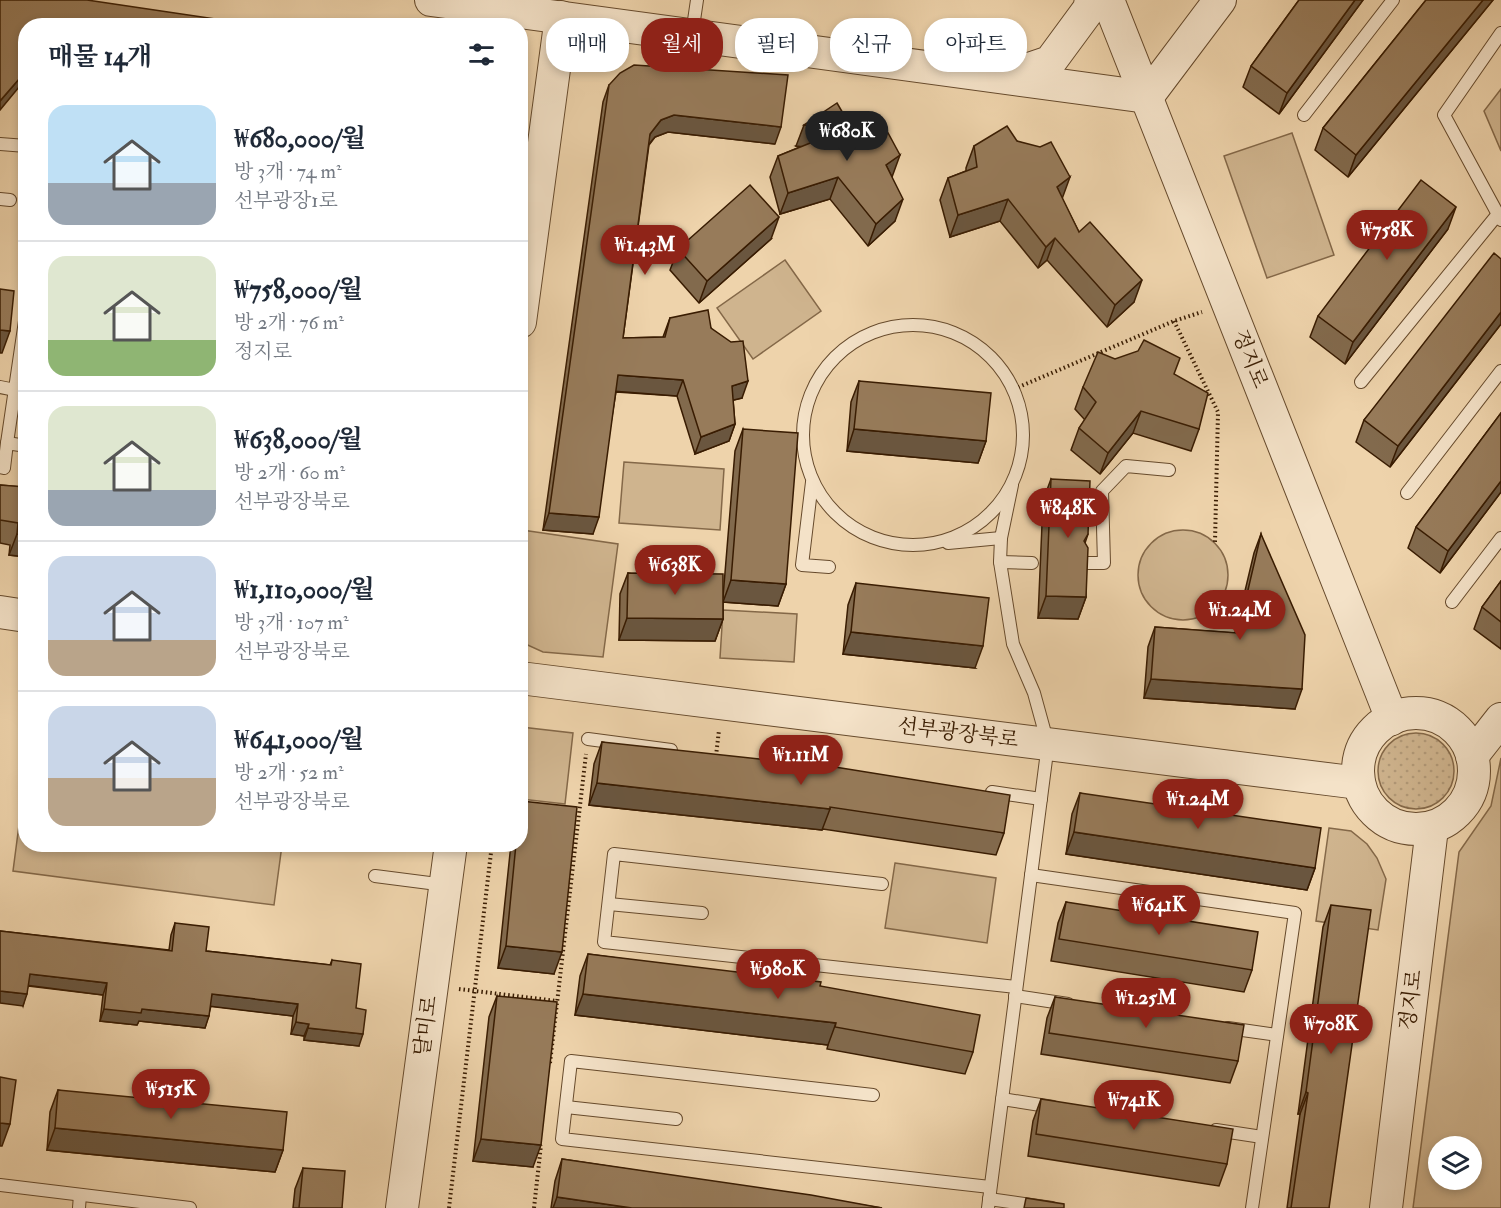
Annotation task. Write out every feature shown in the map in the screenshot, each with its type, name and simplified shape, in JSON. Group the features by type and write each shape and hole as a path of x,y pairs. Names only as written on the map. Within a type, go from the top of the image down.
{"street":[{"path":"431,0 641,28"},
{"path":"1005,77 1050,62 1075,31 1089,9 1090,0"},
{"name":"정지로","path":"1108,0 1392,719"},
{"path":"723,39 1147,97 1220,0"},
{"path":"528,247 561,17"},
{"path":"0,612 18,615"},
{"name":"선부광장북로","path":"528,679 1359,783"},
{"path":"1420,713 1443,720 1461,735 1472,756 1474,778 1467,800 1452,817 1432,828 1408,829 1386,821 1368,805 1359,783 1359,759 1363,748 1376,729 1392,719 1408,714 1420,713"},
{"path":"1472,756 1501,719"},
{"name":"정지로","path":"1386,1208 1432,828"},
{"name":"달미로","path":"402,1208 450,852"}],"lane":[{"path":"694,18 697,0"},
{"path":"1304,115 1393,0"},
{"path":"1361,382 1499,217 1444,114 1501,33"},
{"path":"0,144 18,145"},
{"path":"989,1198 1048,744 1034,693 1013,645 1000,562 1001,538 1012,486 1023,453 1023,418 1014,389 993,357 965,336 932,325 897,325 864,335 836,354 815,382 803,415 802,449 812,482 829,509 854,529 883,542 914,546 1001,538"},
{"path":"0,468 4,468 18,369"},
{"path":"1407,493 1501,371"},
{"path":"0,387 15,390"},
{"path":"7,443 18,445"},
{"path":"1084,563 1104,563 1102,491 1126,466 1169,470"},
{"path":"812,482 802,565 829,567"},
{"path":"914,546 944,541 971,529 994,510 1012,486"},
{"path":"1452,602 1501,538"},
{"path":"1000,562 1032,563"},
{"path":"588,739 681,751"},
{"path":"983,791 1041,799"},
{"path":"882,884 614,854 604,942 1016,992 1084,1006"},
{"path":"1031,875 1295,913 1252,1208"},
{"path":"375,876 445,885"},
{"path":"609,904 702,913"},
{"path":"1220,1027 1277,1035"},
{"path":"873,1095 571,1061 562,1139 1052,1208"},
{"path":"1002,1099 1061,1108"},
{"path":"566,1107 676,1119"},
{"path":"1203,1128 1262,1137"},
{"path":"0,1185 190,1208"},
{"path":"79,1208 80,1195"}],"path":[{"path":"1014,389 1174,321 1228,303"},
{"path":"1174,321 1218,412 1215,542"},
{"path":"549,1070 588,739"},
{"path":"449,1208 491,852"},
{"path":"475,991 557,1001"},
{"path":"534,1208 542,1139"}],"shaded area":[{"path":"1501,89 1501,151 1484,111"},
{"path":"1292,133 1334,255 1267,278 1224,156"},
{"path":"785,260 821,311 753,359 717,308"},
{"path":"624,462 724,469 720,530 619,523"},
{"path":"1183,530 1200,533 1215,543 1225,558 1228,575 1225,592 1215,607 1200,617 1183,620 1166,617 1151,607 1141,592 1138,575 1141,558 1151,543 1166,533"},
{"path":"528,531 618,544 603,657 543,652 528,645"},
{"path":"723,610 797,614 794,662 720,658"},
{"path":"528,728 573,733 565,804 528,800"},
{"path":"1416,733 1431,736 1443,744 1451,756 1454,771 1451,786 1443,798 1431,806 1416,809 1401,806 1389,798 1381,786 1378,771 1381,756 1389,744 1401,736"},
{"path":"1501,758 1501,1208 1413,1208 1459,852 1491,806"},
{"path":"1329,828 1351,831 1367,844 1377,858 1386,879 1378,930 1316,921"},
{"path":"18,833 18,852 281,852 274,905 13,871"},
{"path":"895,863 996,878 987,943 885,928"}],"building":[{"path":"0,0 87,0 209,18 18,18 18,80 0,101"},
{"path":"1299,0 1355,0 1287,93 1251,66"},
{"path":"1426,0 1483,0 1356,155 1323,128"},
{"path":"634,65 641,65 641,72 723,71 788,75 781,127 674,115 661,120 650,134 623,338 665,337 670,318 708,310 711,328 731,342 743,341 748,381 732,386 735,424 701,437 683,380 618,375 599,517 549,513 609,85 620,73 629,72 629,68"},
{"path":"837,103 851,127 861,123 869,125 881,120 900,155 886,165 903,199 876,224 838,177 788,193 778,156 845,129 804,125"},
{"path":"1007,126 1017,141 1040,147 1051,142 1070,177 1057,187 1079,232 1090,222 1142,280 1115,305 1055,238 1046,247 1008,199 958,215 948,178 977,167 974,146"},
{"path":"1421,180 1456,207 1353,342 1318,316"},
{"path":"750,185 779,217 707,281 678,249"},
{"path":"1494,253 1501,259 1501,312 1398,446 1364,420"},
{"path":"0,289 14,291 10,331 0,330"},
{"path":"1144,340 1180,358 1174,374 1208,393 1199,429 1141,411 1108,453 1079,428 1096,402 1083,387 1098,352 1115,359 1138,351"},
{"path":"859,381 991,393 986,441 854,429"},
{"path":"1501,413 1501,481 1448,551 1416,527"},
{"path":"743,429 798,433 786,584 731,580"},
{"path":"1051,479 1090,481 1088,534 1084,541 1088,548 1086,597 1046,596"},
{"path":"0,485 18,486 18,523 0,520"},
{"path":"1261,534 1305,635 1302,689 1151,679 1155,627 1238,633"},
{"path":"628,573 723,574 723,619 627,618"},
{"path":"1501,581 1501,622 1482,607"},
{"path":"856,583 989,598 983,646 851,632"},
{"path":"602,742 835,767 1010,795 1004,833 830,807 830,809 597,783"},
{"path":"1080,793 1321,828 1315,868 1074,832"},
{"path":"528,802 577,807 562,952 506,946 515,852 528,852"},
{"path":"1066,902 1258,932 1252,970 1059,939"},
{"path":"1331,905 1371,910 1329,1208 1291,1208 1308,1093 1306,1092"},
{"path":"175,923 209,927 206,951 331,965 332,960 361,964 356,1008 366,1010 363,1034 308,1028 309,1024 296,1022 298,1004 212,994 209,1016 142,1009 141,1013 104,1009 107,983 30,974 27,994 0,991 0,931 172,951"},
{"path":"588,954 821,982 820,986 980,1015 973,1052 835,1027 836,1023 583,994"},
{"path":"497,996 557,1002 541,1145 481,1139"},
{"path":"1055,997 1244,1025 1238,1061 1049,1033"},
{"path":"0,1077 16,1080 10,1124 0,1123"},
{"path":"58,1090 287,1112 283,1150 55,1128"},
{"path":"1041,1099 1233,1129 1227,1164 1036,1134"},
{"path":"562,1159 811,1195 882,1208 632,1208 557,1197"},
{"path":"303,1168 345,1171 342,1208 299,1208"},
{"path":"1026,1198 1064,1204 1064,1208 1024,1208"}]}
